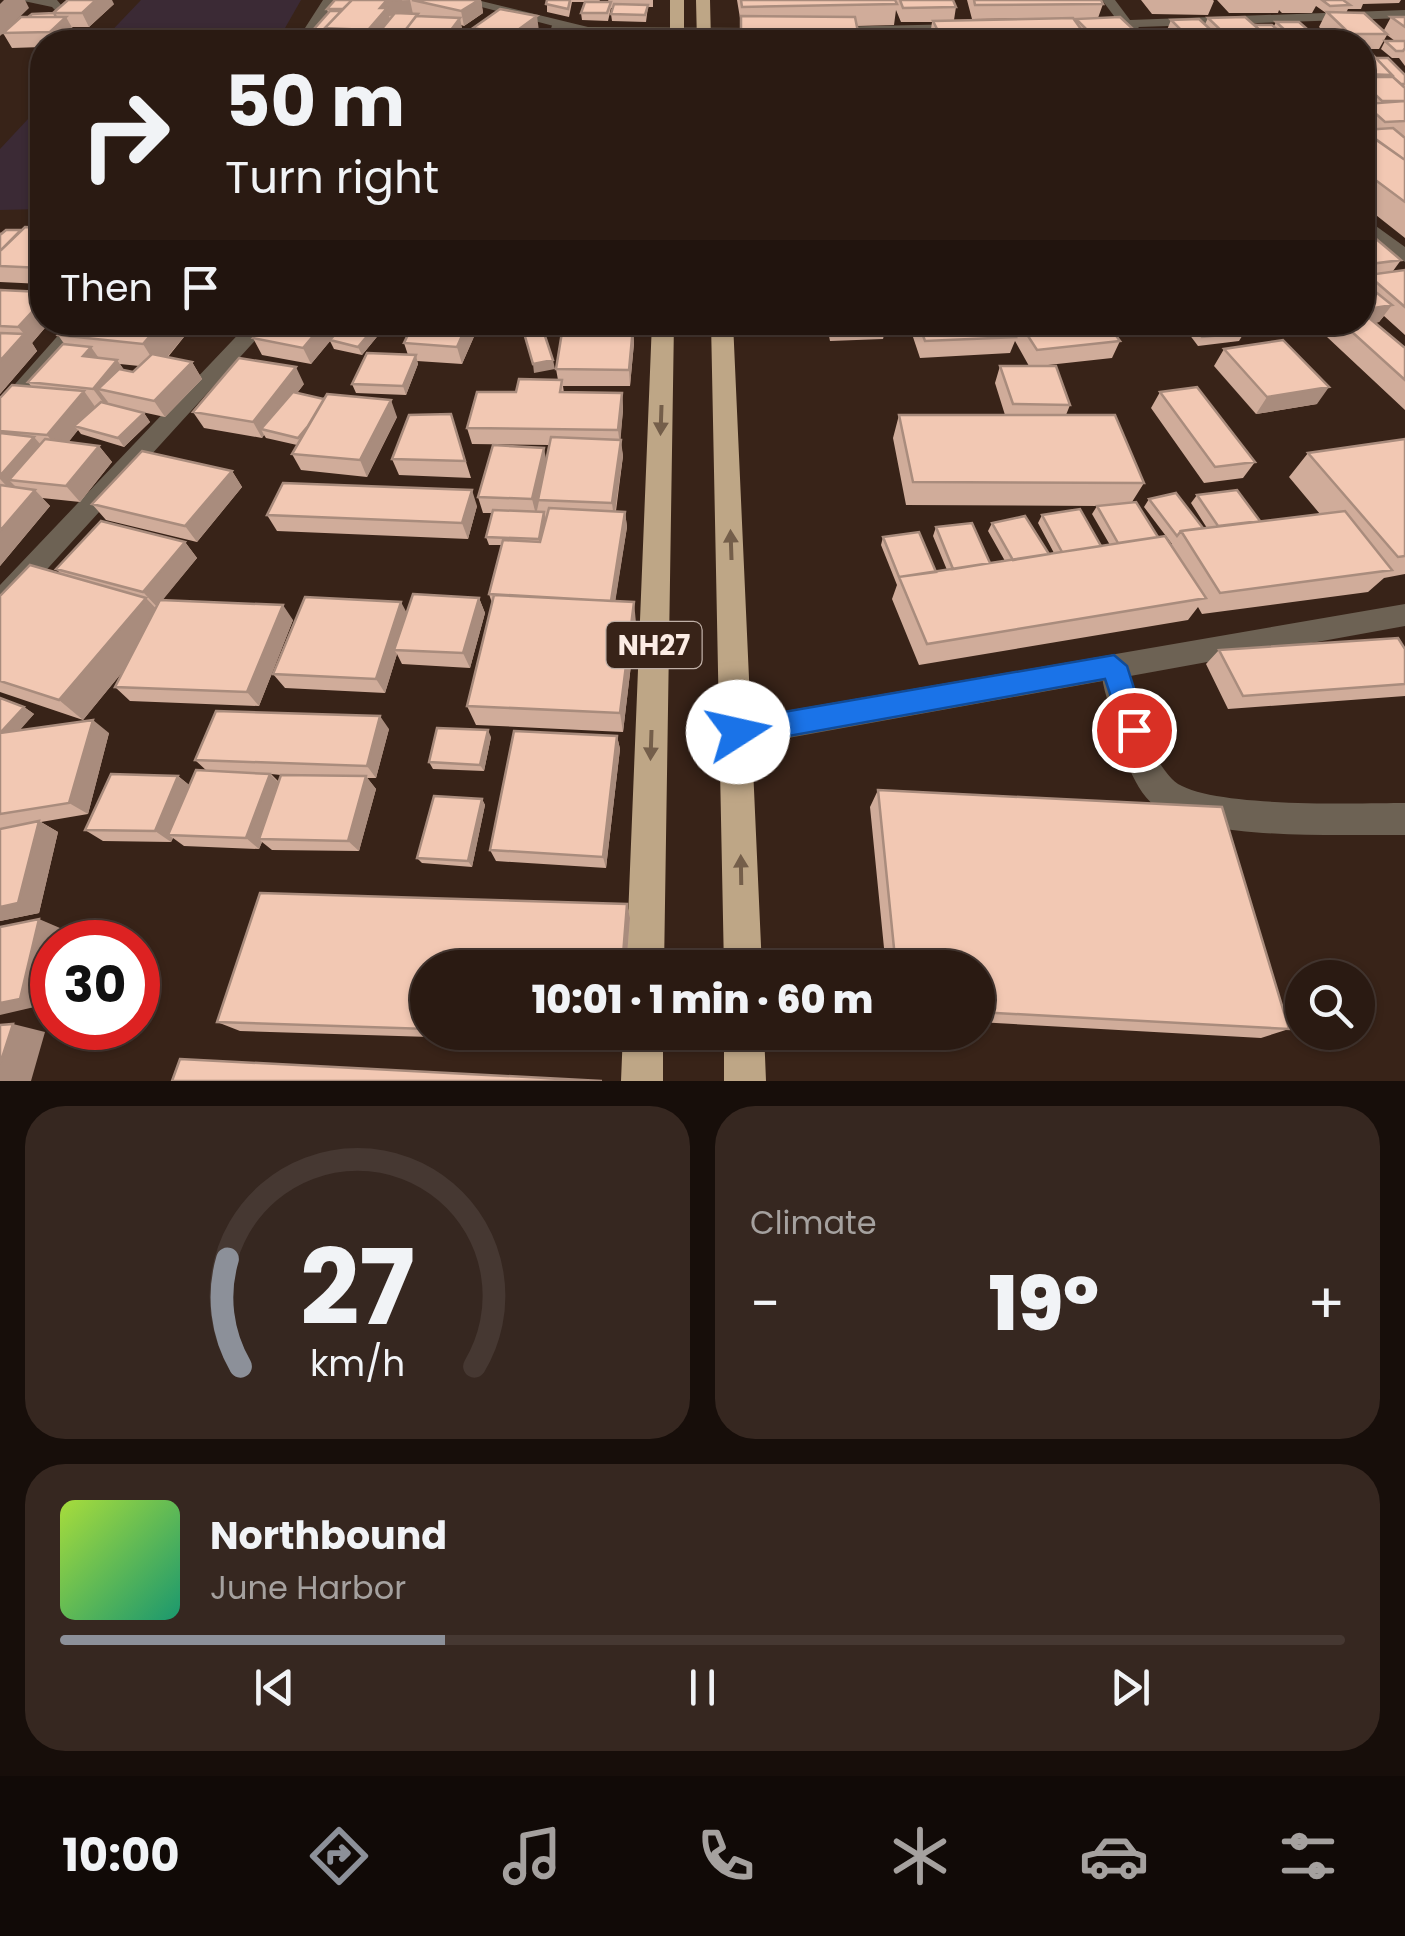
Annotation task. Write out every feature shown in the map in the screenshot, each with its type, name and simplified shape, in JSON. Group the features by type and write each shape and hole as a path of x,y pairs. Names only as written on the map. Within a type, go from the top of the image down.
{"highway":[{"path":"676,0 677,30"},
{"path":"703,0 704,30"},
{"name":"NH27","path":"646,950 663,335"},
{"name":"NH27","path":"723,335 743,950"},
{"path":"642,1081 643,1050"},
{"path":"744,1050 745,1081"}],"street":[{"path":"26,0 57,4 61,12"},
{"path":"310,30 329,0"},
{"path":"461,0 505,6 583,30"},
{"path":"1108,0 1133,30"},
{"path":"1088,25 1405,14"},
{"path":"557,30 558,25"},
{"path":"960,30 973,28"},
{"path":"1375,232 1405,256"},
{"path":"0,415 71,335"},
{"path":"0,604 250,335"},
{"path":"738,732 1405,615"},
{"path":"1114,666 1144,761 1165,796 1213,812 1405,820"}],"shaded area":[{"path":"141,0 301,0 284,30 112,30"},
{"path":"30,117 30,209 0,210 0,149"}],"building":[{"path":"68,0 96,0 82,13 53,13"},
{"path":"335,0 352,0 343,9 327,9"},
{"path":"352,0 402,0 386,1 380,8 387,8 368,30 325,28"},
{"path":"412,0 479,0 461,11"},
{"path":"547,0 570,0 568,9 546,4"},
{"path":"741,0 895,0 897,4 742,7"},
{"path":"900,0 953,0 956,7 903,8"},
{"path":"974,0 1101,0 1103,4 975,5"},
{"path":"1322,0 1343,0 1350,5 1330,6"},
{"path":"585,2 611,2 607,13 581,13"},
{"path":"614,4 648,5 645,15 611,14"},
{"path":"500,9 537,16 518,30 473,28"},
{"path":"330,11 341,11 326,30 314,29"},
{"path":"1327,12 1364,13 1387,34 1375,34 1375,30 1346,30"},
{"path":"54,13 56,17 28,17 32,14"},
{"path":"395,13 418,14 405,30 381,30"},
{"path":"416,16 460,18 451,30 406,30"},
{"path":"741,16 855,17 858,30 741,30"},
{"path":"21,17 66,17 52,30 3,33"},
{"path":"1120,17 1134,30 1087,30 1076,19"},
{"path":"1245,17 1260,30 1221,30 1208,18"},
{"path":"1391,17 1405,17 1405,27"},
{"path":"1073,18 1082,30 938,30 933,21"},
{"path":"1199,19 1211,30 1181,30 1171,20"},
{"path":"1276,22 1299,22 1308,30 1285,30"},
{"path":"1254,25 1272,25 1278,30 1260,30"},
{"path":"1385,41 1405,41 1405,48 1396,51"},
{"path":"1375,57 1392,75 1375,74"},
{"path":"1376,58 1388,58 1405,75 1405,84 1390,77"},
{"path":"1375,77 1393,77 1405,88 1405,101 1382,101 1375,94"},
{"path":"1405,101 1405,121 1385,122 1375,113 1375,103"},
{"path":"1393,128 1405,138 1405,160 1375,139 1375,129"},
{"path":"1375,139 1405,160 1405,202 1375,180"},
{"path":"25,227 30,227 30,267 0,266 0,251"},
{"path":"6,230 21,230 0,251 0,235"},
{"path":"1375,238 1401,260 1375,263"},
{"path":"1405,270 1405,307 1375,281 1375,274"},
{"path":"0,290 30,291 30,314 18,327 0,326"},
{"path":"1375,291 1392,305 1375,308"},
{"path":"1375,323 1405,348 1405,380 1355,335 1375,335"},
{"path":"0,333 24,334 0,361"},
{"path":"58,335 151,335 143,344"},
{"path":"256,335 314,335 303,348 253,338"},
{"path":"334,335 368,335 358,347 330,340"},
{"path":"408,335 462,335 457,347 404,343"},
{"path":"525,335 545,335 553,360 533,364"},
{"path":"562,335 632,335 629,370 556,369"},
{"path":"923,335 1016,337 925,341"},
{"path":"1027,335 1116,335 1120,341 1037,350"},
{"path":"1283,340 1329,387 1267,397 1224,349"},
{"path":"63,344 91,347 83,356 117,360 93,389 28,382"},
{"path":"367,353 416,355 403,386 352,384"},
{"path":"152,354 192,362 154,401 98,389 119,369 133,372"},
{"path":"239,358 296,367 253,422 193,412"},
{"path":"1000,366 1056,366 1070,405 1013,404"},
{"path":"519,379 562,380 560,392 622,393 618,430 467,428 477,392 516,392"},
{"path":"12,385 84,391 47,435 0,431 0,398"},
{"path":"1197,387 1255,462 1215,467 1160,392"},
{"path":"293,392 324,399 298,438 261,429"},
{"path":"327,394 391,400 360,460 292,454"},
{"path":"101,402 144,413 118,438 74,426"},
{"path":"451,414 465,461 392,459 409,415"},
{"path":"899,415 1115,415 1144,483 913,482"},
{"path":"0,433 34,437 0,476"},
{"path":"551,437 621,440 612,503 538,500"},
{"path":"45,439 99,446 66,486 9,480"},
{"path":"1405,439 1405,556 1398,557 1308,453"},
{"path":"493,445 544,448 532,499 478,497"},
{"path":"142,451 232,471 185,526 92,504"},
{"path":"283,483 472,490 462,523 267,515"},
{"path":"0,485 35,490 0,531"},
{"path":"1237,490 1260,521 1218,526 1197,495"},
{"path":"1176,493 1203,528 1181,531 1177,536 1149,499"},
{"path":"1136,502 1158,537 1118,543 1097,506"},
{"path":"549,508 625,512 611,601 489,594 503,540 540,542"},
{"path":"1080,509 1101,546 1062,552 1042,515"},
{"path":"493,510 544,512 539,539 486,537"},
{"path":"1345,511 1392,570 1220,593 1181,531"},
{"path":"1025,516 1049,554 1013,560 992,523"},
{"path":"101,521 185,542 143,592 56,569"},
{"path":"972,523 990,563 953,569 936,527"},
{"path":"919,532 936,572 899,577 883,537"},
{"path":"1165,536 1206,598 927,644 899,577"},
{"path":"30,565 146,598 59,700 0,681 0,596"},
{"path":"413,594 479,598 463,653 394,650"},
{"path":"494,595 634,602 620,713 467,706"},
{"path":"305,597 401,602 376,679 273,674"},
{"path":"160,600 283,605 247,692 115,687"},
{"path":"1398,638 1405,649 1405,684 1243,696 1219,650"},
{"path":"0,698 24,707 0,733"},
{"path":"216,711 380,716 367,766 195,760"},
{"path":"93,720 69,803 0,814 0,733"},
{"path":"437,728 488,730 480,765 429,762"},
{"path":"514,731 617,736 603,857 490,850"},
{"path":"196,770 270,774 246,838 168,835"},
{"path":"111,774 178,776 155,831 85,830"},
{"path":"281,775 366,776 348,841 259,839"},
{"path":"878,790 1222,807 1285,1016 1285,1029 995,1013 995,950 894,950"},
{"path":"434,796 482,799 468,861 417,858"},
{"path":"39,821 18,903 0,907 0,829"},
{"path":"260,893 627,904 623,950 410,950 410,1028 217,1022"},
{"path":"30,921 30,957 20,999 0,1003 0,927"},
{"path":"13,1024 0,1064 0,1025"},
{"path":"180,1059 602,1081 172,1081"}],"route":[{"path":"738,732 1114,666 1134,730"}]}
